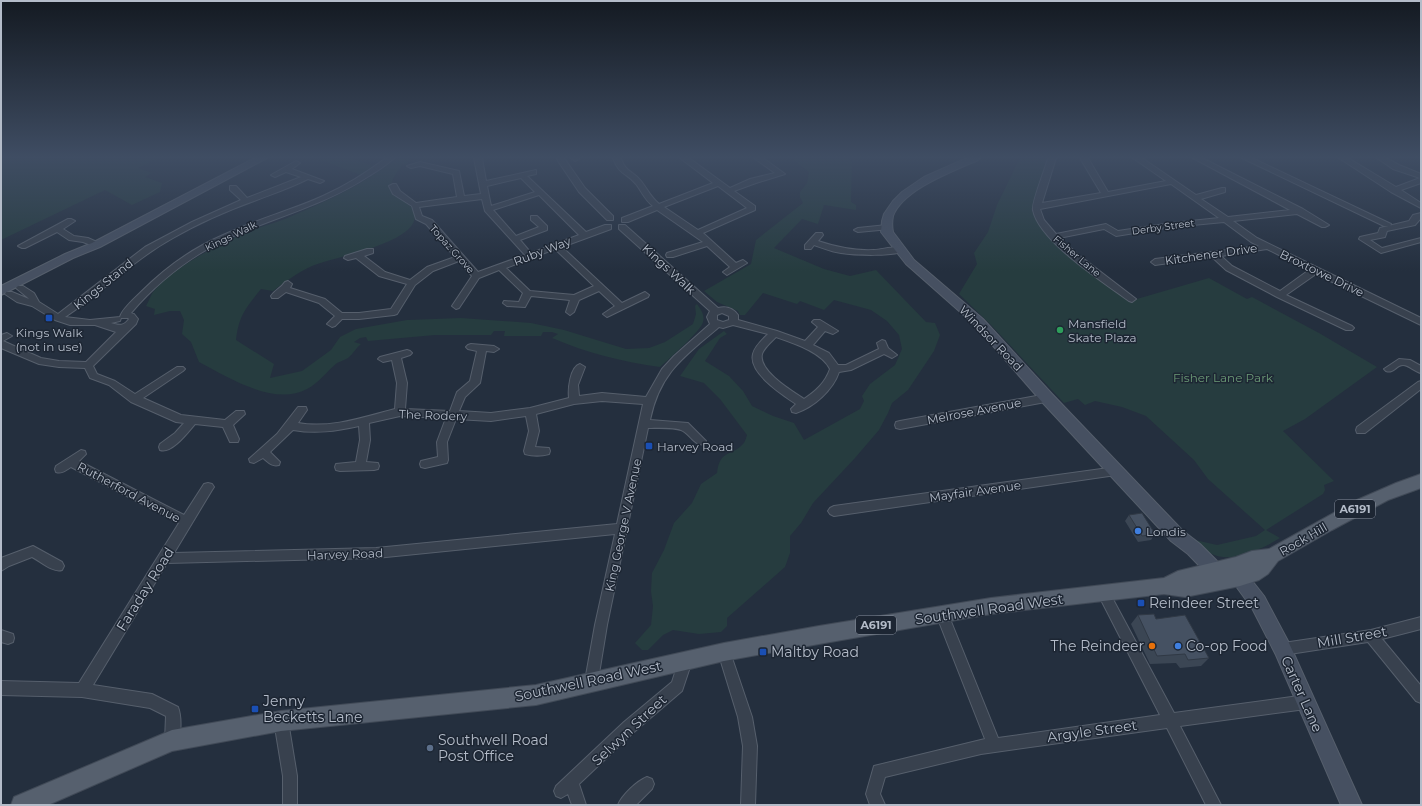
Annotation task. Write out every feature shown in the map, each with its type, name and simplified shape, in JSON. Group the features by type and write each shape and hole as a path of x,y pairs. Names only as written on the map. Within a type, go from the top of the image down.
{"main road":[{"path":"7,292 74,259 96,245 190,196"},
{"path":"887,227 888,215 904,196"},
{"name":"Windsor Road","path":"887,227 887,232 910,262 979,322 1047,398 1177,536 1187,552 1221,576"},
{"name":"Rock Hill","path":"1221,576 1253,574 1262,568 1272,556 1358,507 1421,481"},
{"name":"Southwell Road West","path":"22,805 172,741 281,721 536,694 724,652 942,614 991,606 1164,586 1185,589 1221,576"},
{"name":"Carter Lane","path":"1221,576 1258,602 1283,649 1352,805"}],"street":[{"path":"241,196 246,201"},
{"name":"Kings Stand","path":"58,318 85,300 122,267 148,248 204,219 262,196"},
{"name":"Kings Walk","path":"120,321 162,277 212,243 259,222 304,207 330,196"},
{"name":"Topaz Grove","path":"401,196 415,205 419,217 429,222 476,276"},
{"path":"415,205 485,196 488,209 492,215 530,256"},
{"path":"488,209 531,196"},
{"path":"542,196 584,235"},
{"path":"587,196 609,222"},
{"path":"646,196 658,207 697,233 715,248 722,257 739,265 727,272"},
{"path":"624,223 687,196"},
{"path":"697,233 752,208 735,196"},
{"path":"1040,196 1037,206 1102,196"},
{"name":"Broxtowe Drive","path":"1192,196 1254,240 1421,322"},
{"path":"1195,198 1203,196"},
{"path":"1270,196 1325,225"},
{"path":"1326,196 1387,224"},
{"path":"1403,196 1421,206"},
{"name":"Fisher Lane","path":"1037,206 1037,216 1053,236 1067,250 1132,299"},
{"name":"Derby Street","path":"1053,236 1106,226 1116,234 1172,225 1300,211"},
{"path":"1421,215 1416,217 1412,223 1383,230 1382,235 1363,240 1381,251 1421,240"},
{"path":"515,239 544,228 534,218"},
{"path":"204,219 213,225"},
{"path":"22,246 71,221"},
{"name":"Ruby Way","path":"476,276 584,235 609,222 613,229 624,223"},
{"name":"Kings Walk","path":"624,223 715,311"},
{"path":"858,230 887,227"},
{"path":"57,229 72,238 86,240 96,245"},
{"path":"819,235 810,244 841,252 873,253 901,250"},
{"path":"670,255 708,243"},
{"name":"Kings Stand","path":"138,244 148,248"},
{"path":"556,246 605,289 620,306"},
{"name":"Kitchener Drive","path":"1155,262 1267,247"},
{"path":"348,258 370,251"},
{"path":"1214,254 1229,268 1280,295 1345,324"},
{"path":"358,255 374,270 387,277 412,283"},
{"path":"275,296 287,286 322,301 340,316 359,316 394,312 412,283 430,269 460,258"},
{"path":"501,267 528,293 575,298 605,289"},
{"path":"1280,295 1315,270"},
{"path":"455,303 476,276"},
{"path":"3,340 39,361 59,364 88,365 134,319 90,323 70,322 58,318 35,304 20,300 7,292"},
{"path":"507,303 522,304 528,293"},
{"path":"607,314 620,306 645,295"},
{"path":"570,312 575,298"},
{"path":"733,322 735,319 734,314 730,311 715,311 711,318 716,324 727,325 733,322 774,333 806,346 822,353 830,360 835,369"},
{"path":"332,324 340,316"},
{"path":"108,344 120,321"},
{"name":"King George V Avenue","path":"592,681 601,625 649,401 665,371 677,358 716,324"},
{"path":"806,346 820,324 833,331"},
{"path":"774,333 758,353 757,363 762,371 800,407 817,395 830,382 835,369"},
{"path":"471,347 494,349"},
{"path":"424,464 443,460 442,442 461,395 475,383 482,348"},
{"path":"835,369 848,368 886,350"},
{"path":"383,359 407,353"},
{"path":"396,356 402,382 400,412"},
{"path":"1389,369 1399,362 1407,362 1421,370"},
{"path":"88,365 93,376 112,382 136,400 180,419 227,424 240,414"},
{"path":"574,400 573,385 580,367"},
{"path":"136,400 182,369"},
{"path":"1361,430 1421,384"},
{"name":"The Rodery","path":"291,426 308,429 334,428 400,412 491,417 530,412 574,400 602,397 649,401"},
{"name":"Melrose Avenue","path":"900,425 1047,398"},
{"path":"254,459 291,426 302,410"},
{"path":"530,412 534,431 529,451 545,451"},
{"path":"164,447 179,436 193,420"},
{"path":"360,467 365,440 364,421"},
{"path":"227,424 234,439"},
{"path":"645,424 684,426 701,441"},
{"path":"263,452 275,462"},
{"name":"Rutherford Avenue","path":"60,469 81,454"},
{"name":"Rutherford Avenue","path":"71,462 187,522"},
{"path":"340,467 374,466"},
{"name":"Mayfair Avenue","path":"834,511 1116,471"},
{"name":"Faraday Road","path":"82,690 208,487"},
{"name":"Harvey Road","path":"164,558 376,553 622,528"},
{"path":"1,566 5,562 33,552 58,566"},
{"path":"1104,594 1214,805"},
{"path":"942,614 994,745"},
{"name":"Mill Street","path":"1283,649 1372,636 1421,622"},
{"path":"1372,636 1421,696"},
{"path":"724,652 745,717 750,746 748,805"},
{"name":"Selwyn Street","path":"579,805 566,787 629,727 676,686 686,661"},
{"path":"1,688 82,690 152,700 172,712 172,741"},
{"name":"Argyle Street","path":"878,805 873,794 879,770 994,745 1306,702"},
{"path":"281,721 290,776 290,805"},
{"path":"625,805 647,784"}],"green space":[{"path":"1,196 93,196 1,240"},
{"path":"115,196 152,196 132,205"},
{"path":"337,196 396,196 410,205 415,216 411,226 402,234 388,242 307,268 273,291 261,289 251,301 241,318 236,340 274,364 270,378 302,371 331,350 340,337 356,329 407,320 461,318 531,323 564,330 626,349 649,348 665,342 693,324 696,314 695,306 697,304 702,313 703,322 697,332 660,367 619,360 578,348 552,338 558,334 552,332 543,332 541,336 504,336 505,331 494,331 491,335 435,335 368,341 366,337 360,338 354,342 361,344 348,358 337,363 307,389 294,394 280,394 252,388 237,382 199,362 191,342 182,334 184,320 180,311 170,311 154,315 155,309 146,306 153,292 162,283 172,274 196,258 245,233 285,219"},
{"path":"800,196 851,196 851,202 856,205 856,210 824,205 818,224 802,219 774,248 824,269 850,276 876,270 926,322 935,323 940,335 934,351 908,390 892,403 879,430 813,503 801,523 790,536 790,553 785,567 727,618 727,626 721,632 699,634 673,630 663,635 648,650 642,650 635,643 651,625 653,606 651,591 652,573 664,550 674,523 692,503 701,484 717,473 718,465 723,457 739,448 745,441 747,435 720,399 704,383 680,376 699,349 724,331 727,334 720,338 705,361 729,376 743,391 752,406 773,416 794,423 804,440 860,409 864,401 862,396 870,384 895,365 902,349 899,335 887,321 871,310 834,300 824,310 800,301 797,304 763,293 745,315 740,315 738,311 717,302 704,291 751,264 756,240 803,203"},
{"name":"Fisher Lane Park","path":"1002,196 1036,196 1032,211 1040,226 1050,239 1075,262 1130,301 1209,278 1247,299 1252,297 1319,333 1377,367 1305,419 1283,431 1334,481 1324,485 1325,490 1323,494 1266,530 1280,538 1256,551 1238,556 1220,557 1208,551 1195,540 1217,545 1256,536 1265,530 1208,479 1194,460 1146,416 1122,407 1095,401 1085,405 1078,399 1064,403 991,325 959,294 977,264 974,253 988,232"}],"building":[{"path":"1142,513 1155,534 1142,536 1129,515"},
{"path":"1154,614 1156,619 1185,615 1209,658 1188,660 1185,654 1157,656 1138,615"}],"place":[{"name":"Kings Walk (not in use)","path":"49,318"},
{"name":"Mansfield Skate Plaza","path":"1060,330"},
{"name":"Harvey Road","path":"649,446"},
{"name":"Londis","path":"1138,531"},
{"name":"Reindeer Street","path":"1141,603"},
{"name":"The Reindeer","path":"1152,646"},
{"name":"Co-op Food","path":"1178,646"},
{"name":"Maltby Road","path":"763,652"},
{"name":"Jenny Becketts Lane","path":"255,709"},
{"name":"Southwell Road Post Office","path":"430,748"}]}
